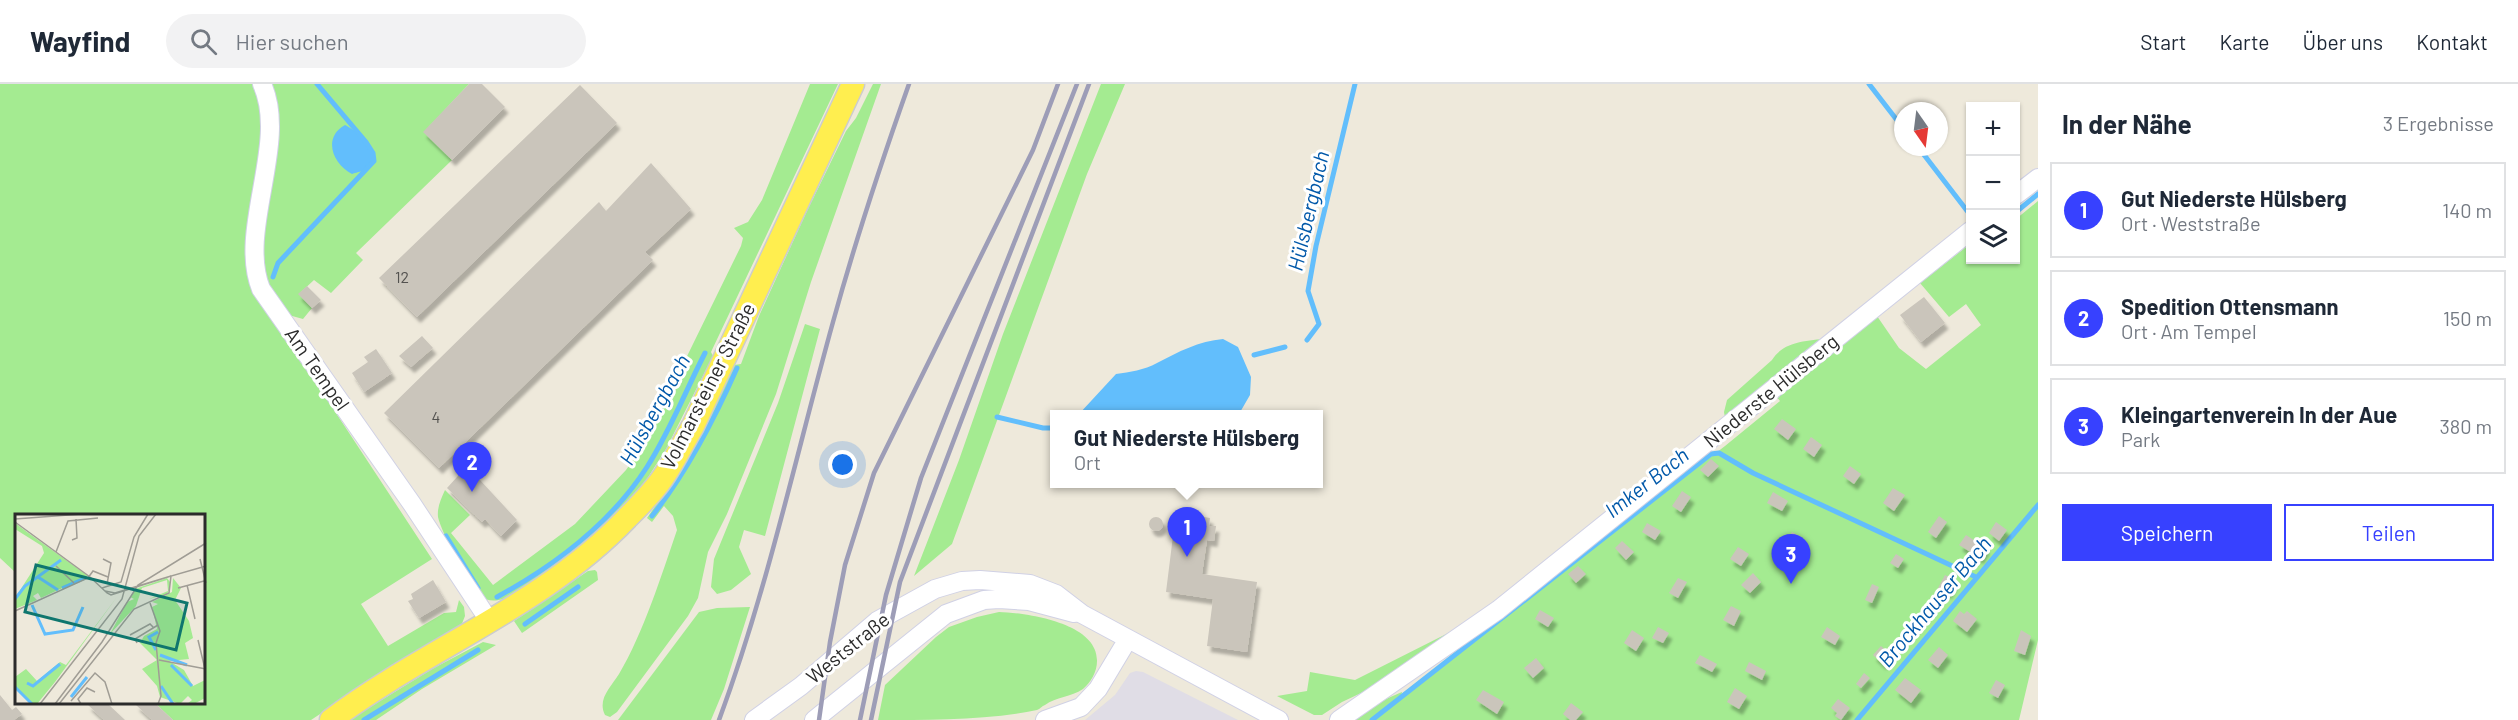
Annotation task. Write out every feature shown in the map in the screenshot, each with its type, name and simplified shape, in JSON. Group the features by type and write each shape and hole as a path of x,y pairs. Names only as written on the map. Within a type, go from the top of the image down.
{"main road":[{"name":"Volmarsteiner Straße","path":"331,720 390,680 547,586 613,533 665,474 693,426 853,84"}],"street":[{"name":"Am Tempel","path":"262,84 270,113 253,264 261,289 412,504 490,622"},
{"path":"2020,192 2038,178"},
{"name":"Niederste Hülsberg","path":"1339,720 1498,610 1966,235"},
{"name":"Weststraße","path":"754,720 801,686 877,621 935,589 963,581 1011,580 1030,584 1056,594 1082,614 1279,720"},
{"name":"Weststraße","path":"814,720 837,704 923,630 946,614 961,608 984,600 1012,599 1082,614"},
{"path":"1045,720 1081,707 1098,689 1128,639"}],"shaded area":[{"path":"1143,672 1238,720 1085,720 1115,695 1130,673"}],"green space":[{"path":"0,84 257,84 264,112 251,253 307,369 432,559 361,604 388,646 444,613 456,612 459,600 464,607 465,616 461,626 411,654 311,720 173,720 157,705 206,705 206,514 15,514 15,572 0,558"},
{"path":"265,84 469,84 424,132 452,160 356,253 363,260 331,293 314,280 299,294 312,308 303,319 285,314 259,268"},
{"path":"810,84 838,84 711,352 713,356 666,449 647,479 628,503 578,551 504,599 483,598 463,571 440,524 438,510 445,490 470,515 451,533 493,585 575,524 626,470 644,444 741,246 743,238 734,228 748,222 762,200"},
{"path":"873,84 881,84 811,282 776,394 727,514 708,552 698,598 688,616 617,712 610,717 605,715 604,698 636,641 677,530 673,516 664,506 652,522 647,518 673,480 679,475 704,431 734,365 741,364 759,316 806,213 846,131 856,118"},
{"path":"1101,84 1125,84 1087,174 952,544 914,576 959,460 1003,334"},
{"path":"2038,201 2038,640 2019,720 1351,720 1379,702 1402,692 1401,698 1403,693 1725,446 1780,401 1776,396 1877,316 1899,348 1926,369 1981,325 1966,304 1949,317 1920,283 1966,247 1966,264 2020,264 2020,216"},
{"path":"805,324 820,329 765,536 744,530 739,547 751,574 731,590 717,594 711,587 714,559 778,403"},
{"path":"1831,338 1726,423 1724,412 1727,400 1777,353 1790,345"},
{"path":"595,570 598,580 522,633 514,621 588,571"},
{"path":"750,607 724,689 711,720 618,720 699,612 717,608"},
{"path":"999,612 1043,618 1074,629 1086,637 1094,648 1097,661 1095,673 1089,683 1078,692 1054,700 1038,710 959,719 878,720 885,685 936,637 949,627"},
{"path":"1474,620 1376,686 1342,702 1322,715 1314,715 1277,696 1307,691 1310,672 1355,680"},
{"path":"483,642 496,645 422,689 376,720 349,720 432,669"}],"water":[{"path":"345,125 362,137 372,151 374,163 370,168 352,174 345,170 335,158 332,144 334,137"},
{"path":"1223,339 1238,347 1251,377 1250,395 1241,410 1083,410 1116,374 1147,367 1206,342"}],"building":[{"path":"469,84 482,84 505,107 452,160 423,132"},
{"path":"580,85 617,123 417,317 379,278"},
{"path":"651,163 691,209 645,252 653,260 439,468 384,413 599,202 606,211"},
{"path":"307,286 321,300 312,308 298,294"},
{"path":"1924,297 1945,323 1921,342 1900,315"},
{"path":"422,336 433,348 411,367 399,356"},
{"path":"376,349 392,373 364,392 352,373 368,362 364,357"},
{"path":"1782,419 1796,429 1788,440 1774,429"},
{"path":"1811,437 1822,445 1814,457 1803,449"},
{"path":"1711,459 1719,466 1708,477 1700,470"},
{"path":"467,466 517,520 501,536 485,519 482,522 447,488"},
{"path":"1850,466 1861,474 1854,484 1843,476"},
{"path":"1893,488 1905,495 1894,511 1883,503"},
{"path":"1682,491 1691,497 1681,512 1672,506"},
{"path":"1773,492 1788,501 1782,511 1767,503"},
{"path":"1176,512 1210,518 1209,526 1216,526 1214,541 1207,540 1202,574 1257,582 1247,652 1207,646 1213,599 1166,592"},
{"path":"1939,516 1947,522 1936,538 1928,532"},
{"path":"1153,517 1159,517 1163,524 1159,531 1153,531 1149,527 1149,521"},
{"path":"1996,522 2007,530 1999,541 1989,533"},
{"path":"1647,523 1661,531 1655,540 1642,532"},
{"path":"1792,532 1803,538 1795,552 1784,546"},
{"path":"1966,535 1986,548 1980,558 1959,545"},
{"path":"1622,541 1634,552 1626,560 1615,548"},
{"path":"1738,547 1749,554 1741,566 1730,559"},
{"path":"1896,554 1904,559 1898,568 1890,563"},
{"path":"1578,566 1586,574 1576,583 1568,574"},
{"path":"1753,573 1761,582 1750,593 1741,585"},
{"path":"1945,575 1955,580 1948,593 1938,588"},
{"path":"1678,578 1687,582 1678,598 1669,593"},
{"path":"433,580 446,602 419,618 408,601 413,599 411,594"},
{"path":"1872,584 1879,587 1872,603 1865,600"},
{"path":"1731,606 1741,611 1734,626 1723,620"},
{"path":"1540,610 1554,618 1548,627 1535,619"},
{"path":"1960,611 1964,614 1967,611 1977,619 1967,632 1953,621"},
{"path":"1658,627 1669,633 1663,643 1652,638"},
{"path":"1827,627 1840,636 1835,645 1821,637"},
{"path":"1632,630 1644,638 1636,651 1624,643"},
{"path":"2021,630 2031,636 2025,655 2014,651"},
{"path":"1881,646 1891,655 1883,664 1873,655"},
{"path":"1939,647 1948,655 1938,668 1928,660"},
{"path":"1700,655 1717,664 1712,672 1695,663"},
{"path":"1536,658 1544,668 1533,678 1524,668"},
{"path":"1749,662 1766,671 1762,680 1745,671"},
{"path":"1864,673 1870,678 1861,688 1856,684"},
{"path":"1905,678 1921,690 1911,703 1895,690"},
{"path":"1996,680 2005,685 1998,698 1989,693"},
{"path":"1735,688 1747,696 1739,709 1727,702"},
{"path":"1483,690 1504,702 1497,714 1476,700"},
{"path":"0,695 12,710 16,707 22,714 14,720 0,720"},
{"path":"1838,699 1850,708 1841,720 1835,716 1837,713 1831,708"},
{"path":"1571,703 1583,712 1576,720 1570,720 1563,714"},
{"path":"88,705 109,705 125,720 104,720"},
{"path":"136,705 157,705 173,720 152,720"}],"waterway":[{"name":"Hülsbergbach","path":"273,277 278,263 374,161 373,153 366,142 317,84"},
{"name":"Hülsbergbach","path":"1307,340 1319,324 1308,291 1316,246 1355,84"},
{"name":"Hülsbergbach","path":"1869,84 1894,116"},
{"name":"Hülsbergbach","path":"1925,156 1966,210"},
{"name":"Hülsbergbach","path":"2018,210 2038,194"},
{"name":"Hülsbergbach","path":"1254,355 1285,347"},
{"name":"Hülsbergbach","path":"497,597 560,557 599,525 616,507 647,467 705,353"},
{"path":"652,516 677,482 699,445 737,368"},
{"name":"Hülsbergbach","path":"997,417 1050,428"},
{"name":"Imker Bach","path":"1372,720 1711,454 1719,453 1753,473 1976,577"},
{"name":"Brockhauser Bach","path":"1857,720 2038,505"},
{"name":"Hülsbergbach","path":"446,536 478,588"},
{"path":"525,624 578,587"},
{"path":"364,720 478,650"}],"railway":[{"path":"719,720 752,622 850,262 909,84"},
{"path":"819,720 830,642 845,565 874,473 1033,150 1058,84"},
{"path":"860,720 886,595 921,478 1077,84"},
{"path":"871,720 900,582 1089,84"}],"place":[{"name":"Spedition Ottensmann","path":"472,492"},
{"name":"Gut Niederste Hülsberg","path":"1187,557"},
{"name":"Kleingartenverein In der Aue","path":"1791,584"}]}
